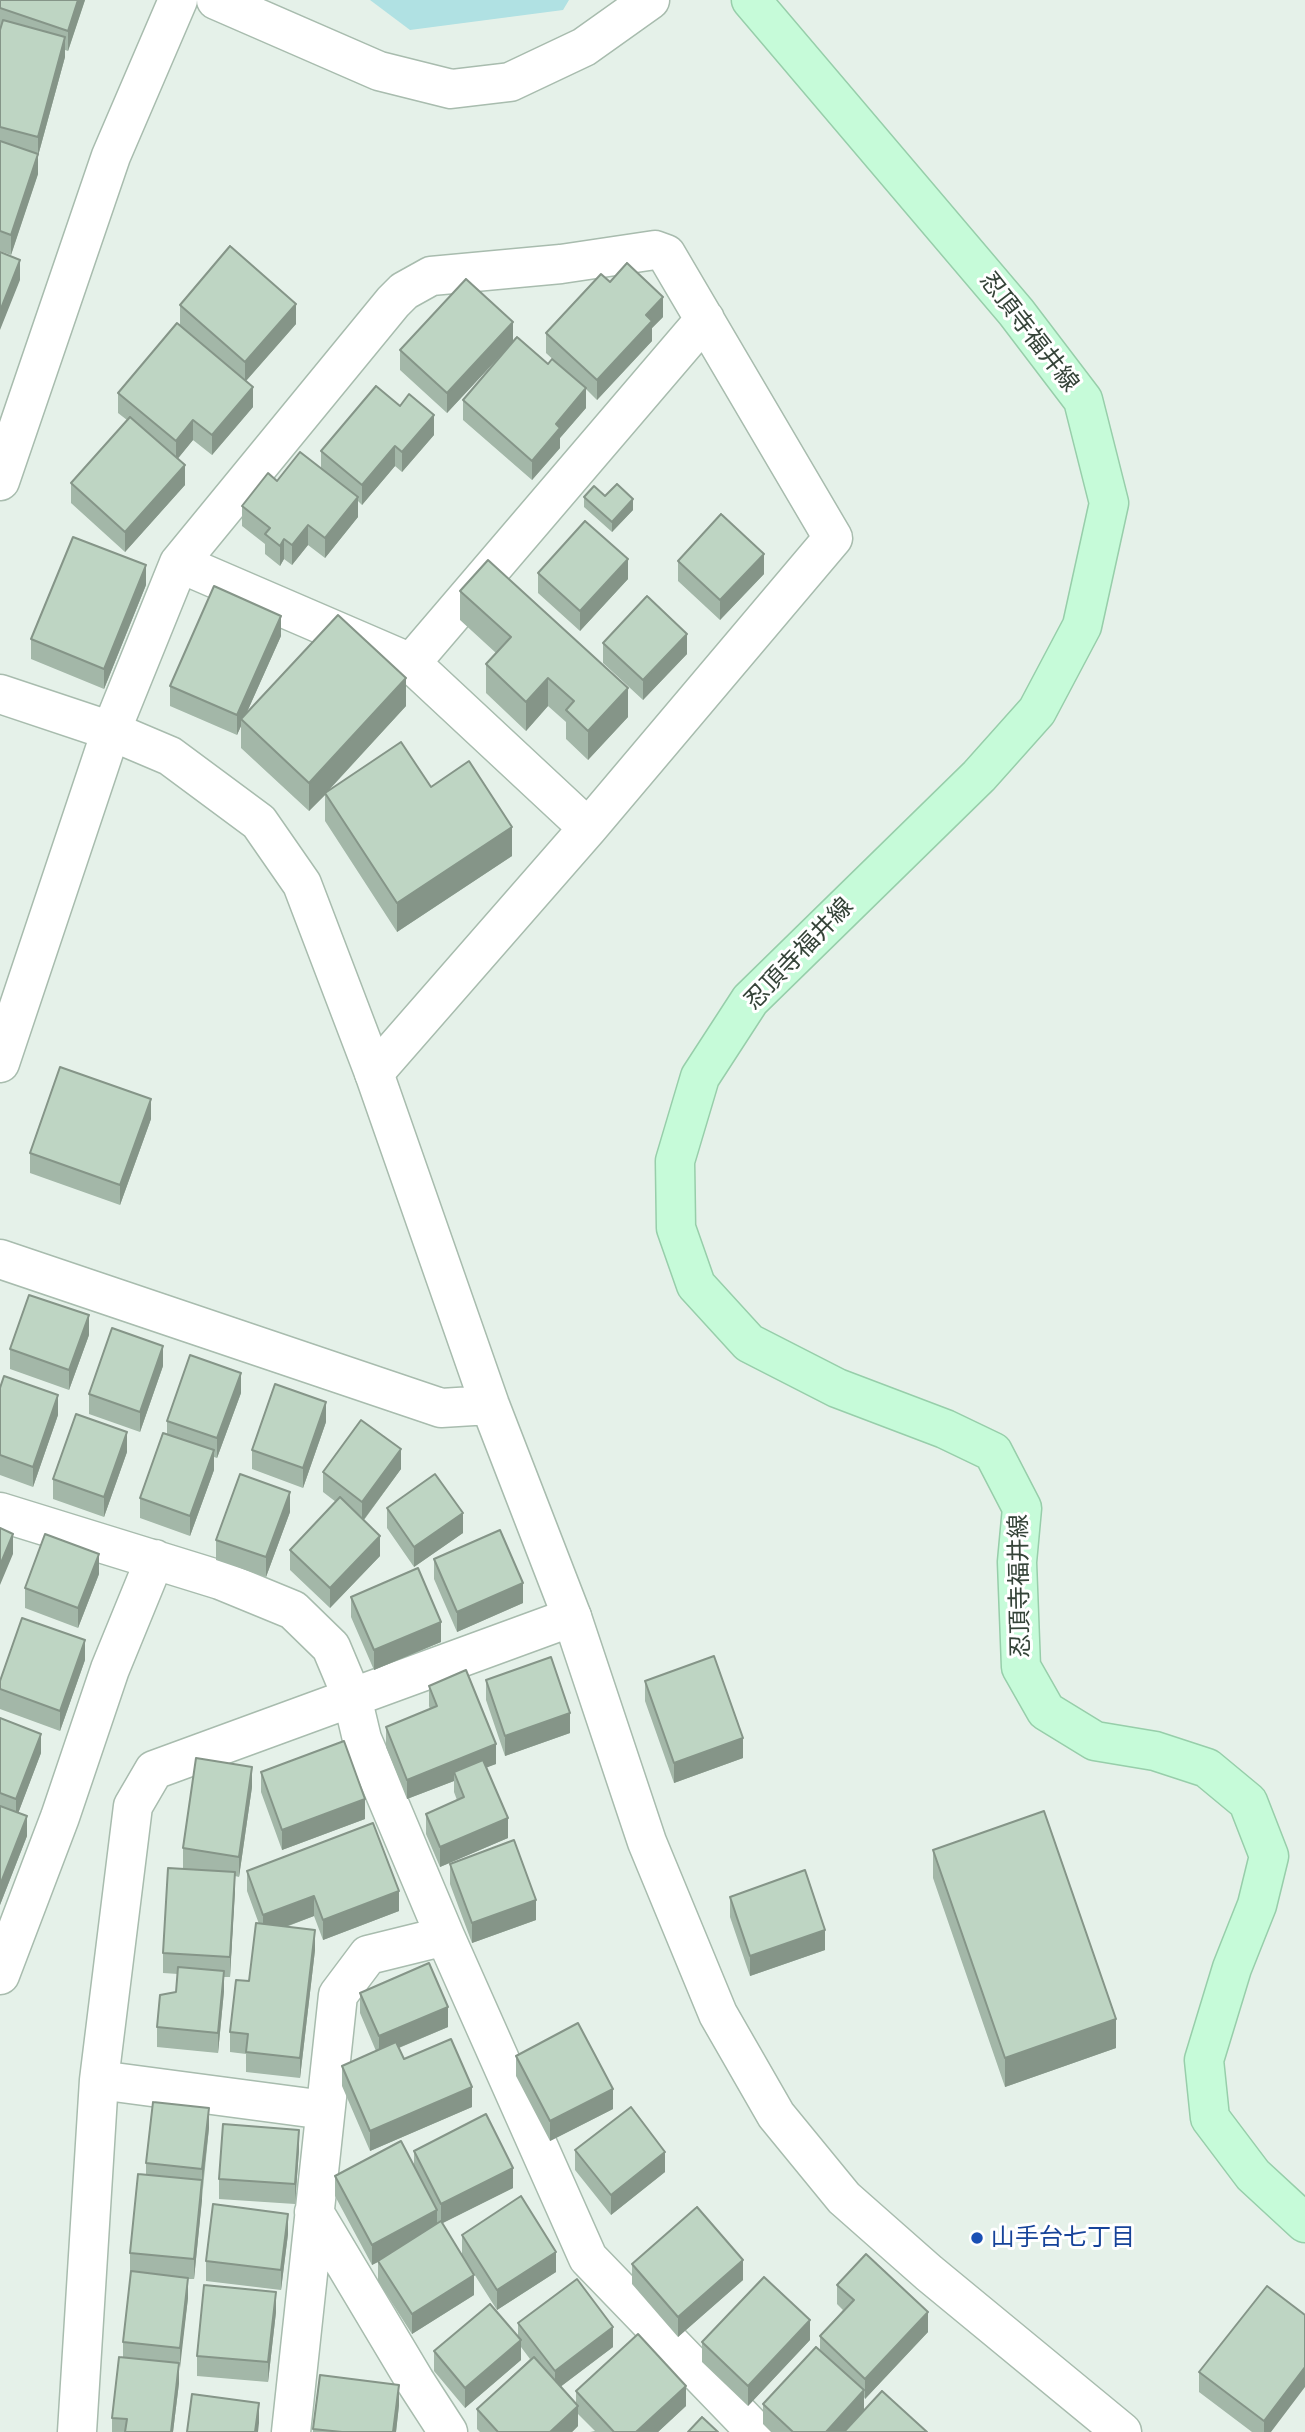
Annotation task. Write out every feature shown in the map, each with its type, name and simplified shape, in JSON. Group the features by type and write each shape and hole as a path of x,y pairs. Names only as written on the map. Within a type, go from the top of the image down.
{"main road":[{"name":"忍頂寺福井線","path":"751,0 1016,312 1083,400 1109,503 1082,626 1037,711 978,776 750,1000 700,1077 675,1161 676,1228 696,1285 749,1343 837,1388 945,1429 993,1452 1021,1508 1017,1562 1021,1667 1046,1711 1095,1741 1155,1751 1207,1768 1248,1801 1269,1856 1257,1905 1232,1968 1204,2060 1210,2118 1253,2175 1305,2223"}],"street":[{"path":"0,481 111,156 178,0"},
{"path":"216,0 379,71 451,89 510,82 584,47 650,0"},
{"path":"0,1063 111,731 179,563 393,302 404,291 431,276 561,264 654,250 666,254 833,538 588,828 374,1073"},
{"path":"411,663 705,319"},
{"path":"179,563 411,663 588,828"},
{"path":"0,694 111,731 170,756 259,822 303,884 374,1073 490,1405 572,1617 647,1842 718,2014 776,2115 844,2198 929,2273 1122,2432"},
{"path":"1,1263 441,1408 490,1405"},
{"path":"0,1512 220,1580 293,1610 331,1647 352,1697 362,1739 444,1936 588,2258 756,2432"},
{"path":"0,1975 60,1817 110,1669 155,1559"},
{"path":"77,2432 99,2080 133,1806 154,1770 572,1617"},
{"path":"290,2432 338,1995 368,1955 444,1936"},
{"path":"99,2080 326,2110"},
{"path":"314,2212 448,2432"}],"shaded area":[{"path":"370,0 569,0 563,10 410,30"}],"building":[{"path":"0,0 78,0 68,31 0,8"},
{"path":"3,20 65,37 38,137 0,127 0,30"},
{"path":"0,141 38,154 11,235 0,231"},
{"path":"230,246 296,304 245,362 180,305"},
{"path":"0,252 20,260 0,311"},
{"path":"627,263 663,297 646,315 652,321 597,380 546,333 601,274 610,282"},
{"path":"466,279 513,322 447,393 400,350"},
{"path":"177,323 253,387 212,435 193,420 176,441 118,393"},
{"path":"517,337 548,364 552,359 586,388 556,424 560,428 532,461 463,400"},
{"path":"376,386 400,406 409,394 434,415 402,452 395,446 362,485 321,451"},
{"path":"130,417 185,465 125,532 71,483"},
{"path":"300,452 358,497 325,538 308,525 292,545 284,539 280,546 265,534 270,528 242,506 268,473 277,481"},
{"path":"617,484 633,499 612,522 584,497 594,486 605,496"},
{"path":"721,514 764,554 720,600 678,561"},
{"path":"585,521 628,559 580,611 538,573"},
{"path":"73,537 146,565 104,669 31,639"},
{"path":"488,560 628,688 588,731 566,710 574,701 548,678 526,702 486,664 511,637 460,591"},
{"path":"214,586 281,616 237,715 170,686"},
{"path":"647,596 687,634 643,680 603,643"},
{"path":"338,615 406,678 309,783 241,719"},
{"path":"401,742 431,787 469,761 512,827 397,903 325,793"},
{"path":"60,1067 151,1099 120,1185 30,1153"},
{"path":"29,1295 89,1315 69,1370 10,1349"},
{"path":"112,1328 163,1346 140,1412 89,1394"},
{"path":"190,1355 241,1373 217,1438 167,1421"},
{"path":"4,1376 58,1395 33,1467 0,1455 0,1388"},
{"path":"275,1384 326,1402 303,1468 252,1450"},
{"path":"76,1414 127,1432 104,1497 53,1479"},
{"path":"361,1420 401,1449 362,1502 323,1472"},
{"path":"163,1433 214,1450 190,1516 140,1498"},
{"path":"240,1474 290,1492 266,1557 216,1540"},
{"path":"435,1474 463,1513 414,1547 387,1508"},
{"path":"340,1497 380,1536 330,1588 290,1550"},
{"path":"0,1528 13,1534 0,1565"},
{"path":"500,1530 523,1583 457,1612 434,1559"},
{"path":"45,1534 99,1554 78,1608 25,1588"},
{"path":"418,1568 441,1622 374,1650 351,1597"},
{"path":"22,1618 85,1640 60,1711 0,1689 0,1681"},
{"path":"714,1656 743,1738 674,1763 645,1681"},
{"path":"551,1657 570,1713 505,1736 486,1680"},
{"path":"466,1670 496,1744 407,1780 386,1727 437,1706 429,1686"},
{"path":"0,1718 41,1734 16,1799 0,1793"},
{"path":"344,1741 365,1799 282,1830 261,1772"},
{"path":"196,1758 252,1767 239,1857 183,1848"},
{"path":"483,1760 508,1818 440,1847 426,1814 464,1797 454,1772"},
{"path":"0,1806 27,1816 0,1885"},
{"path":"1044,1811 1116,2019 1005,2058 933,1850"},
{"path":"373,1823 399,1891 323,1920 314,1896 263,1915 247,1871"},
{"path":"514,1840 536,1900 472,1923 450,1864"},
{"path":"168,1868 235,1872 230,1957 163,1953"},
{"path":"805,1870 825,1930 750,1956 730,1897"},
{"path":"256,1923 315,1930 300,2058 246,2052 248,2034 230,2032 236,1980 249,1981"},
{"path":"429,1963 448,2007 379,2036 360,1993"},
{"path":"178,1967 224,1971 218,2033 157,2027 160,1995 176,1992"},
{"path":"578,2023 613,2089 550,2121 516,2056"},
{"path":"451,2039 472,2087 370,2131 342,2066 396,2042 404,2059"},
{"path":"153,2102 209,2108 202,2169 146,2163"},
{"path":"631,2107 665,2152 611,2195 575,2150"},
{"path":"486,2114 513,2168 441,2204 414,2151"},
{"path":"223,2124 299,2130 295,2184 219,2179"},
{"path":"401,2141 437,2210 372,2245 335,2176"},
{"path":"138,2174 202,2180 194,2259 130,2253"},
{"path":"521,2196 556,2252 497,2290 462,2235"},
{"path":"213,2204 288,2214 281,2270 206,2261"},
{"path":"697,2207 743,2260 678,2317 632,2264"},
{"path":"441,2221 474,2275 412,2314 378,2261"},
{"path":"866,2254 928,2312 865,2379 820,2336 854,2300 837,2285"},
{"path":"131,2271 188,2278 180,2348 123,2342"},
{"path":"764,2277 810,2320 748,2386 702,2342"},
{"path":"577,2279 613,2327 555,2371 518,2323"},
{"path":"204,2285 276,2292 268,2362 197,2356"},
{"path":"1267,2286 1305,2315 1305,2367 1264,2421 1199,2372"},
{"path":"490,2304 521,2340 465,2388 434,2351"},
{"path":"638,2334 686,2386 636,2432 614,2432 576,2391"},
{"path":"816,2347 864,2390 826,2432 793,2432 763,2404"},
{"path":"119,2357 179,2363 171,2432 125,2432 127,2419 112,2418"},
{"path":"534,2357 578,2406 550,2432 498,2432 477,2409"},
{"path":"320,2375 399,2385 393,2432 313,2429"},
{"path":"882,2391 927,2432 844,2432"},
{"path":"192,2394 259,2403 255,2432 187,2432"},
{"path":"702,2417 718,2432 688,2432"}],"place":[{"name":"山手台七丁目","path":"977,2238"}]}
